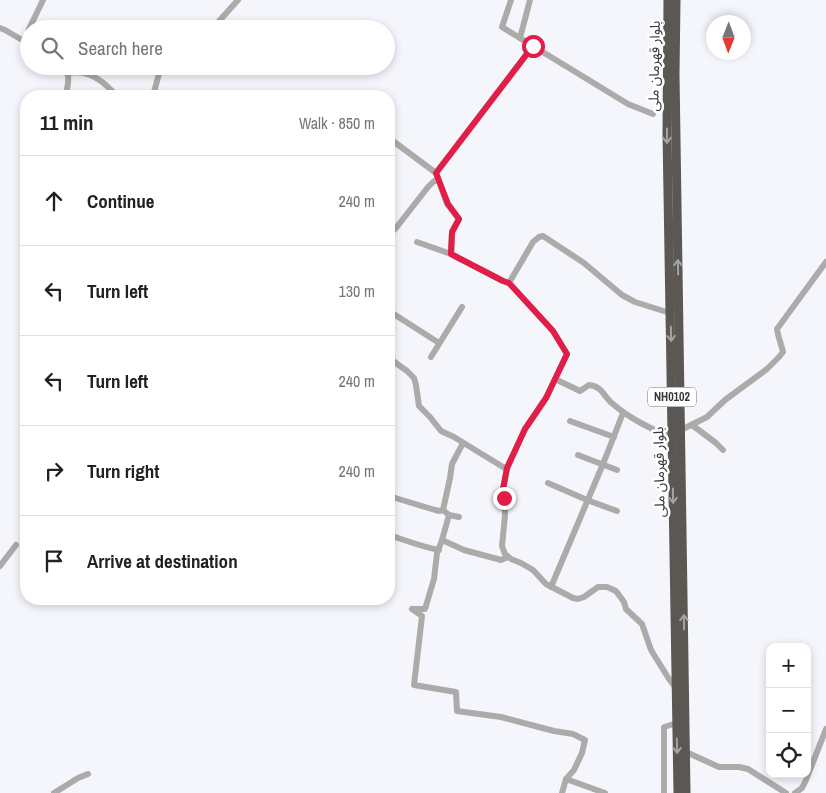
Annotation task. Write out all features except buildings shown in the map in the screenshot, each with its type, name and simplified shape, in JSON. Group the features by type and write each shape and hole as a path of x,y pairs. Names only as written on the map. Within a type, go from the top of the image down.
{"highway":[{"name":"بلوار قهرمان ملی","path":"668,0 667,133 678,793"},
{"name":"بلوار قهرمان ملی","path":"676,0 675,74 686,793"}],"street":[{"path":"33,20 43,0"},
{"path":"220,20 238,0"},
{"path":"512,0 502,27 628,104 653,114"},
{"path":"520,38 530,0"},
{"path":"0,28 20,38"},
{"path":"436,173 533,46"},
{"path":"67,90 68,75"},
{"path":"90,75 110,90"},
{"path":"154,90 158,75"},
{"path":"395,142 436,173 448,204 459,219 452,232 451,254"},
{"path":"395,229 434,181 438,181"},
{"path":"509,283 533,242 543,236 584,263 622,295 635,302 670,313"},
{"path":"418,242 451,254 509,283 553,331 567,354 546,398 525,429 507,468 502,495 505,506 502,546 505,554 532,570 546,584 573,598 584,597 598,587 607,587 616,592 624,602 626,609 642,624 652,650 670,680 685,696"},
{"path":"681,430 707,417 725,400 779,358 783,352 777,329 826,262"},
{"path":"431,357 462,307"},
{"path":"395,315 440,343"},
{"path":"395,362 414,378 419,406 441,432 454,437 507,468"},
{"path":"555,379 580,391 589,385 600,388 623,413 672,438"},
{"path":"551,587 623,413"},
{"path":"570,421 614,437"},
{"path":"692,425 723,450"},
{"path":"443,510 452,464 463,442"},
{"path":"578,455 617,470"},
{"path":"548,483 617,511"},
{"path":"395,498 435,510 443,510 449,515 459,517"},
{"path":"449,515 426,609 410,609 422,616 414,685 456,692 457,711 501,717 573,734 586,740 574,770 566,779 562,793"},
{"path":"395,538 413,542 426,548 439,550"},
{"path":"442,540 464,550 501,560 508,556"},
{"path":"0,566 16,546"},
{"path":"664,793 664,727 677,723"},
{"path":"795,793 802,788 806,780 826,729"},
{"path":"686,752 719,767 748,768 786,793"},
{"path":"54,793 88,774"},
{"path":"566,779 605,793"}],"route":[{"path":"504,498 502,495 507,468 525,429 546,398 567,354 553,331 509,283 451,254 452,232 459,219 448,204 436,173 533,46"}]}
